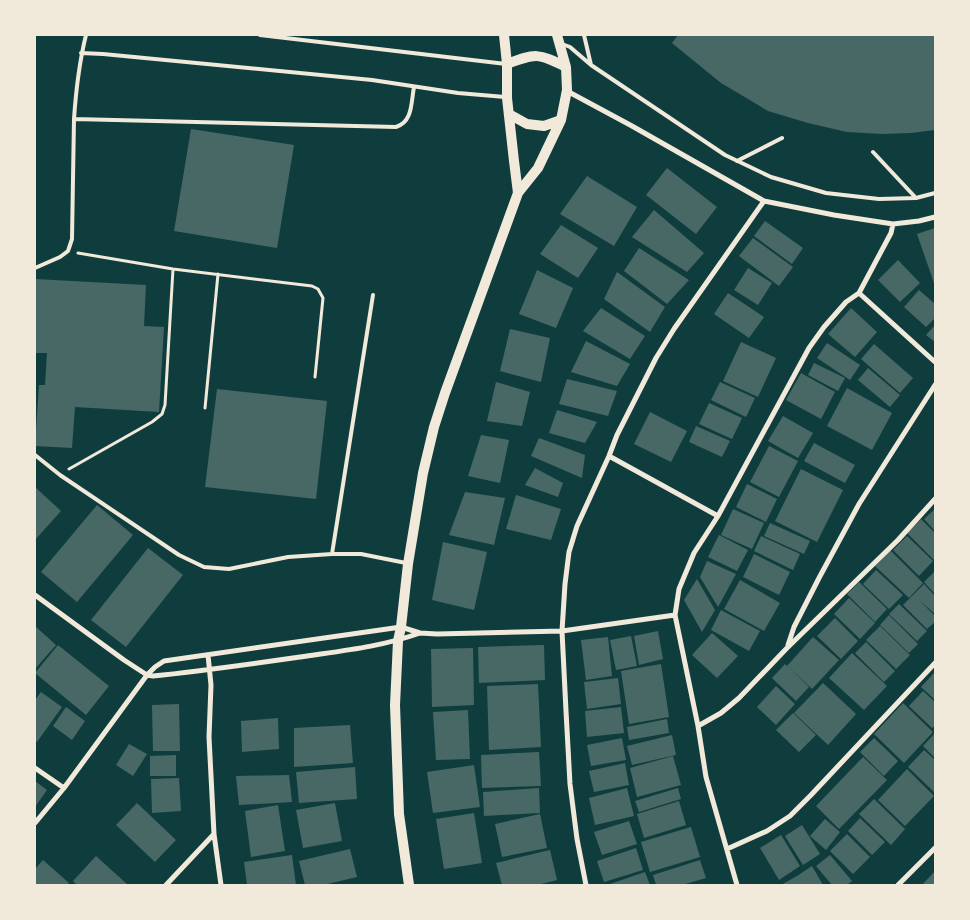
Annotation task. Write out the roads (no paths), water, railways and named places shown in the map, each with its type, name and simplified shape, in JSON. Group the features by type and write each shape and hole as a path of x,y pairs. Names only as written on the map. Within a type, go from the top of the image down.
{"main road":[{"path":"504,35 507,64 507,98 518,193"},
{"path":"409,885 399,814 395,705 398,641 423,473 434,427 445,393 518,193 538,168 561,120 567,90 566,67 559,39"},
{"path":"507,64 535,55 545,57 566,67"},
{"path":"509,114 527,124 544,126 561,120"}],"street":[{"path":"567,90 764,201 834,215 894,224 935,217"},
{"path":"586,885 576,839 570,784 562,631 568,552 577,526 617,435 656,358 674,329 764,201"},
{"path":"737,885 706,777 676,615 679,589 694,554 718,516 809,348 846,302 858,293 891,233 894,224"},
{"path":"858,293 935,362"},
{"path":"787,648 794,627 859,504 935,384"},
{"path":"608,456 718,516"},
{"path":"698,726 721,713 739,698 787,648 898,540 935,499"},
{"path":"35,595 124,660 147,675 153,676 210,670 334,652 398,641 420,633"},
{"path":"35,824 64,788 147,675 154,667 164,661 401,627 420,633 562,631 676,615"},
{"path":"208,654 211,685 209,737 214,834 221,885"},
{"path":"727,849 767,831 790,816 935,663"},
{"path":"35,768 64,788"},
{"path":"166,885 214,834"},
{"path":"898,885 935,848"}],"lane":[{"path":"35,268 60,257 68,251 72,239 74,119 76,92 86,35"},
{"path":"260,35 507,64"},
{"path":"302,35 310,41"},
{"path":"584,35 591,65"},
{"path":"559,39 591,65 725,155 771,177 826,194 879,199 916,198 935,192"},
{"path":"82,53 362,79 507,98"},
{"path":"74,119 396,127 403,125 409,118 414,87"},
{"path":"737,161 782,138"},
{"path":"872,152 916,198"},
{"path":"332,554 373,295"},
{"path":"35,455 60,475 179,555 204,566 228,569 288,557 332,554 361,554 408,564"}]}
